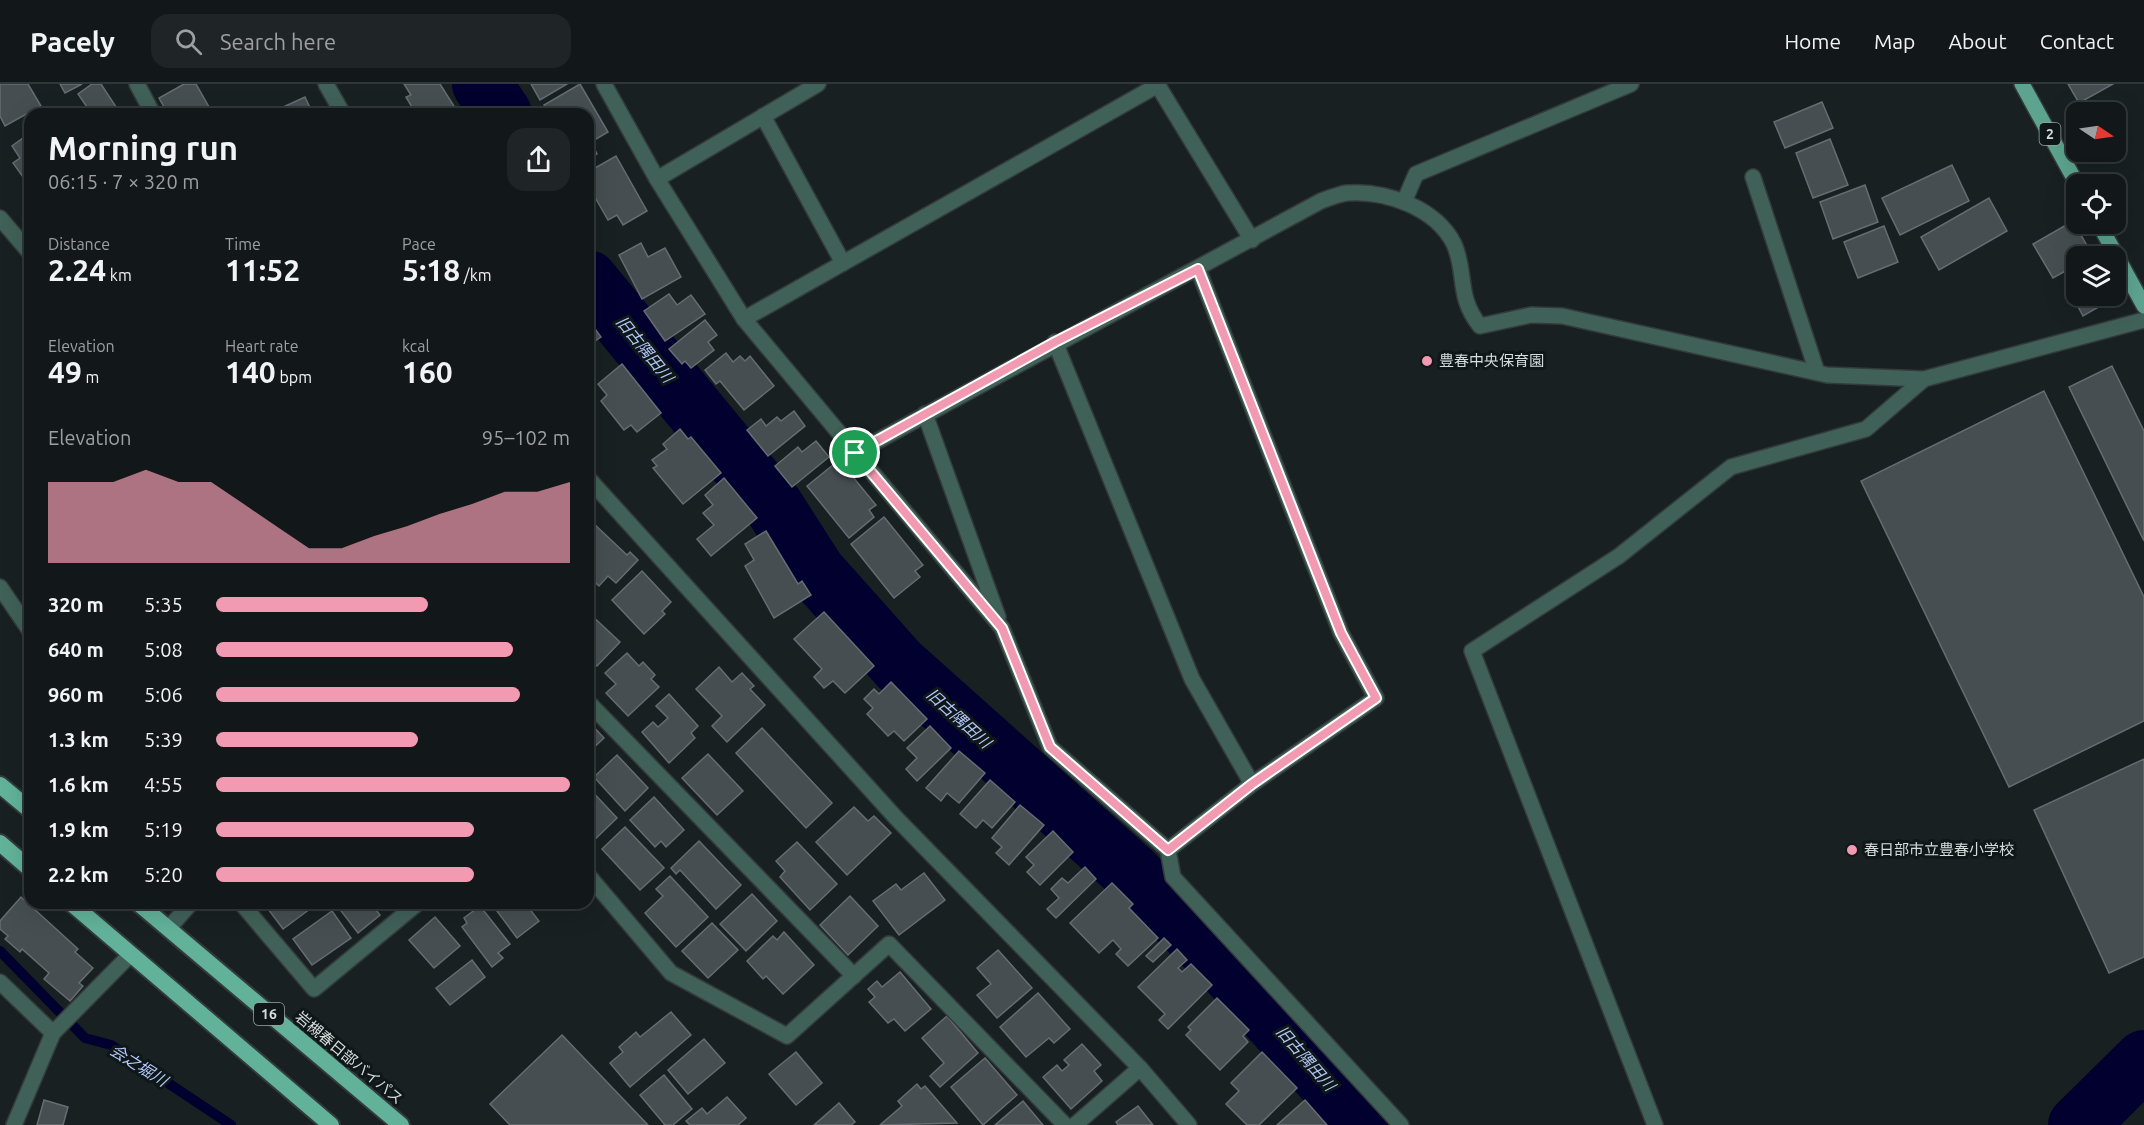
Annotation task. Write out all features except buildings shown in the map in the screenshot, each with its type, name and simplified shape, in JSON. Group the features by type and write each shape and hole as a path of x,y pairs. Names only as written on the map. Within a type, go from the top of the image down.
{"highway":[{"path":"0,784 24,805"},
{"path":"0,843 24,863"},
{"path":"78,909 331,1125"},
{"name":"岩槻春日部バイパス","path":"145,909 401,1125"}],"main road":[{"name":"2","path":"2022,84 2072,174"},
{"path":"2104,234 2144,306"}],"street":[{"path":"136,84 150,108"},
{"path":"326,84 340,108"},
{"path":"604,84 657,178 744,319 1002,628"},
{"path":"657,178 818,84"},
{"path":"744,319 1158,84 1252,240"},
{"path":"1404,202 1416,174 1631,84"},
{"path":"763,116 843,263"},
{"path":"1753,177 1817,372"},
{"path":"855,453 1055,342 1198,269 1321,201 1346,193 1372,194 1404,202 1436,220 1454,245 1467,310 1480,326 1531,315 1562,316 1817,372 1924,379 2144,320"},
{"path":"0,218 24,246"},
{"path":"1168,850 1252,784 1376,698 1341,633 1198,269"},
{"path":"1055,342 1192,679 1252,784"},
{"path":"1655,1125 1472,651 1619,556 1731,467 1866,429 1924,379"},
{"path":"925,414 1002,628 1050,747 1168,850 1173,877 1401,1125"},
{"path":"594,485 897,819 1140,1068 1189,1125"},
{"path":"3,597 24,623"},
{"path":"594,708 854,976"},
{"path":"594,882 671,973 787,1036 889,944 1065,1125"},
{"path":"168,929 186,909"},
{"path":"246,909 314,989 411,909"},
{"path":"14,1125 54,1032 131,954"},
{"path":"0,982 54,1032"},
{"path":"1075,1125 1140,1068"}],"waterway":[{"name":"旧古隅田川","path":"482,84 498,108"},
{"name":"旧古隅田川","path":"594,287 773,505 816,572 899,665 1132,873 1225,966 1365,1125"},
{"name":"会之堀川","path":"0,951 85,1038 111,1045 231,1125"},
{"name":"旧古隅田川","path":"2078,1125 2144,1060"}],"place":[{"name":"豊春中央保育園","path":"1427,361"},
{"name":"春日部市立豊春小学校","path":"1852,850"}],"route":[{"path":"1198,269 1341,633 1376,698 1252,784 1168,850 1050,747 1002,628 855,453 1055,342 1198,269"}]}
